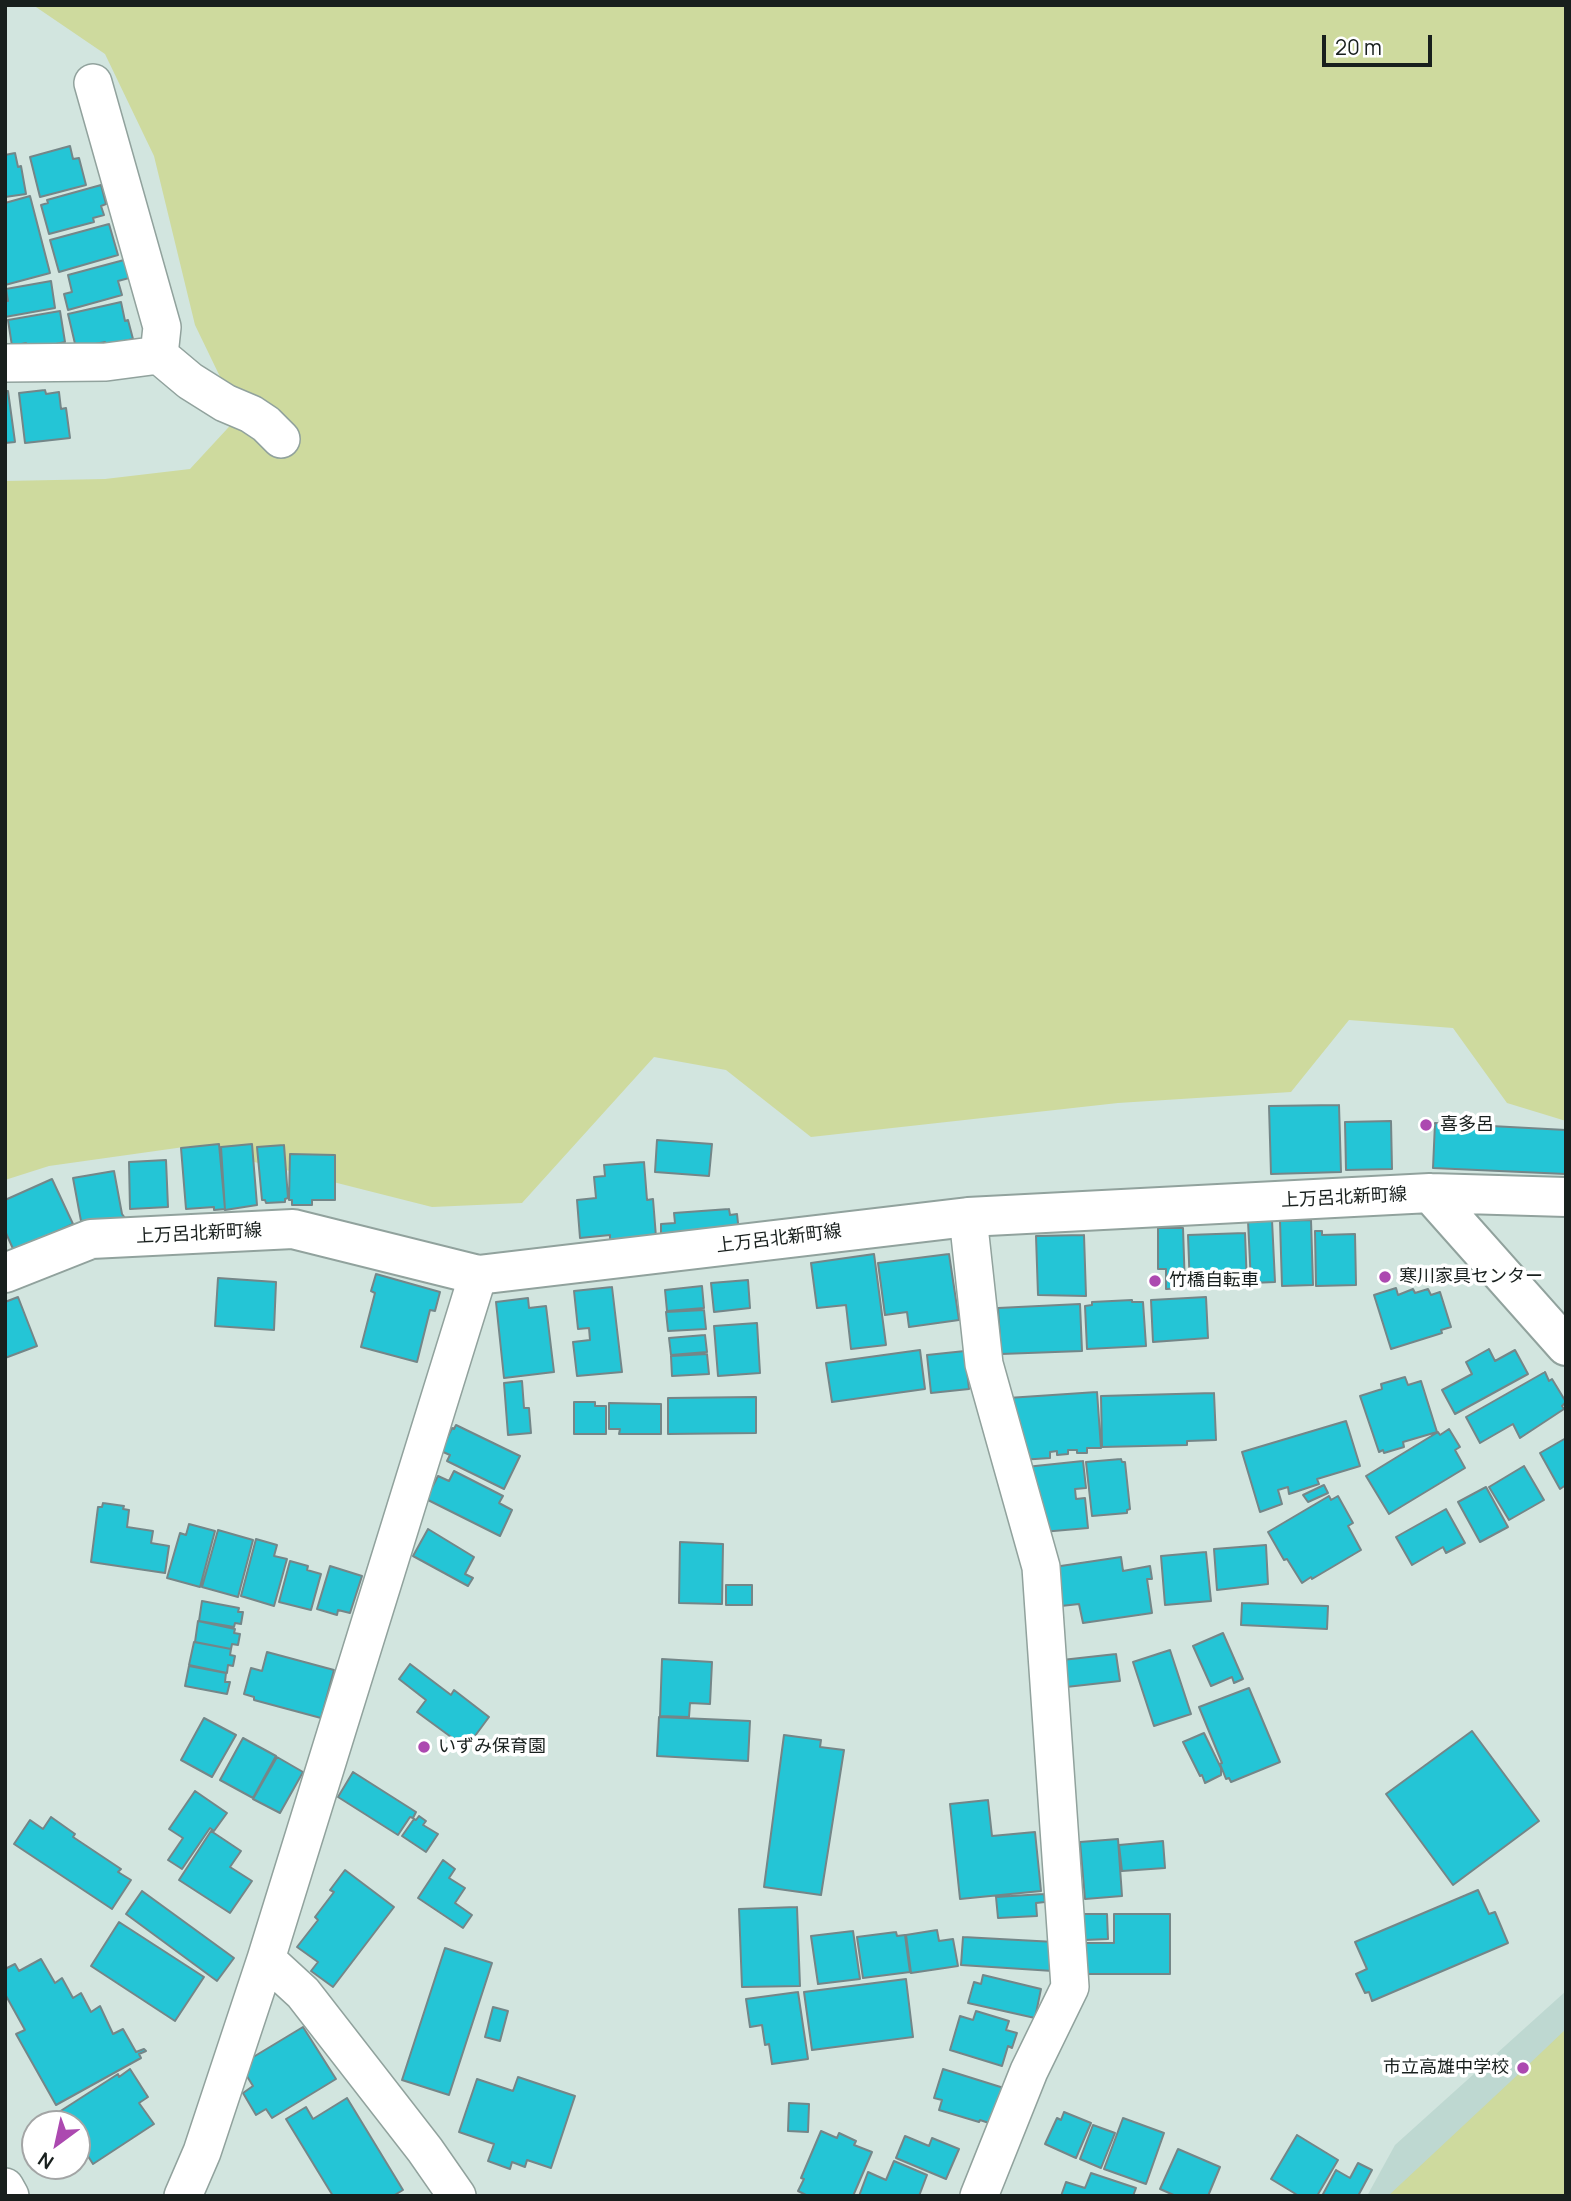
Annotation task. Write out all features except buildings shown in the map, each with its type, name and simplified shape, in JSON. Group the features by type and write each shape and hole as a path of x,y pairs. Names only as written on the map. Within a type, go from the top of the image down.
{"main road":[{"name":"上万呂北新町線","path":"5,1273 91,1239 293,1229 478,1275 968,1217 1430,1193 1566,1197"},
{"path":"1430,1193 1566,1346"}],"street":[{"path":"93,83 162,327 159,355"},
{"path":"5,363 106,362 159,355 190,382 225,403 251,414 281,439"},
{"path":"968,1217 985,1364 1041,1567 1070,1987 1030,2071 979,2196"},
{"path":"183,2196 202,2152 266,1959 478,1275"},
{"path":"266,1959 303,1993 425,2150 457,2196"},
{"path":"5,2187 10,2196"}],"shaded area":[{"name":"市立高雄中学校","path":"1566,1991 1566,2196 1367,2196 1395,2145"}],"green space":[{"path":"33,5 1566,5 1566,1121 1507,1103 1453,1028 1349,1020 1291,1092 1118,1103 811,1137 726,1070 654,1057 522,1203 432,1207 191,1146 49,1166 5,1180 5,481 105,479 190,469 239,416 195,325 154,156 105,54"},
{"name":"市立高雄中学校","path":"1566,2029 1566,2196 1388,2196 1525,2068"}],"place":[{"name":"喜多呂","path":"1426,1125"},
{"name":"寒川家具センター","path":"1385,1277"},
{"name":"竹橋自転車","path":"1155,1281"},
{"name":"いずみ保育園","path":"424,1747"},
{"name":"市立高雄中学校","path":"1523,2068"}]}
